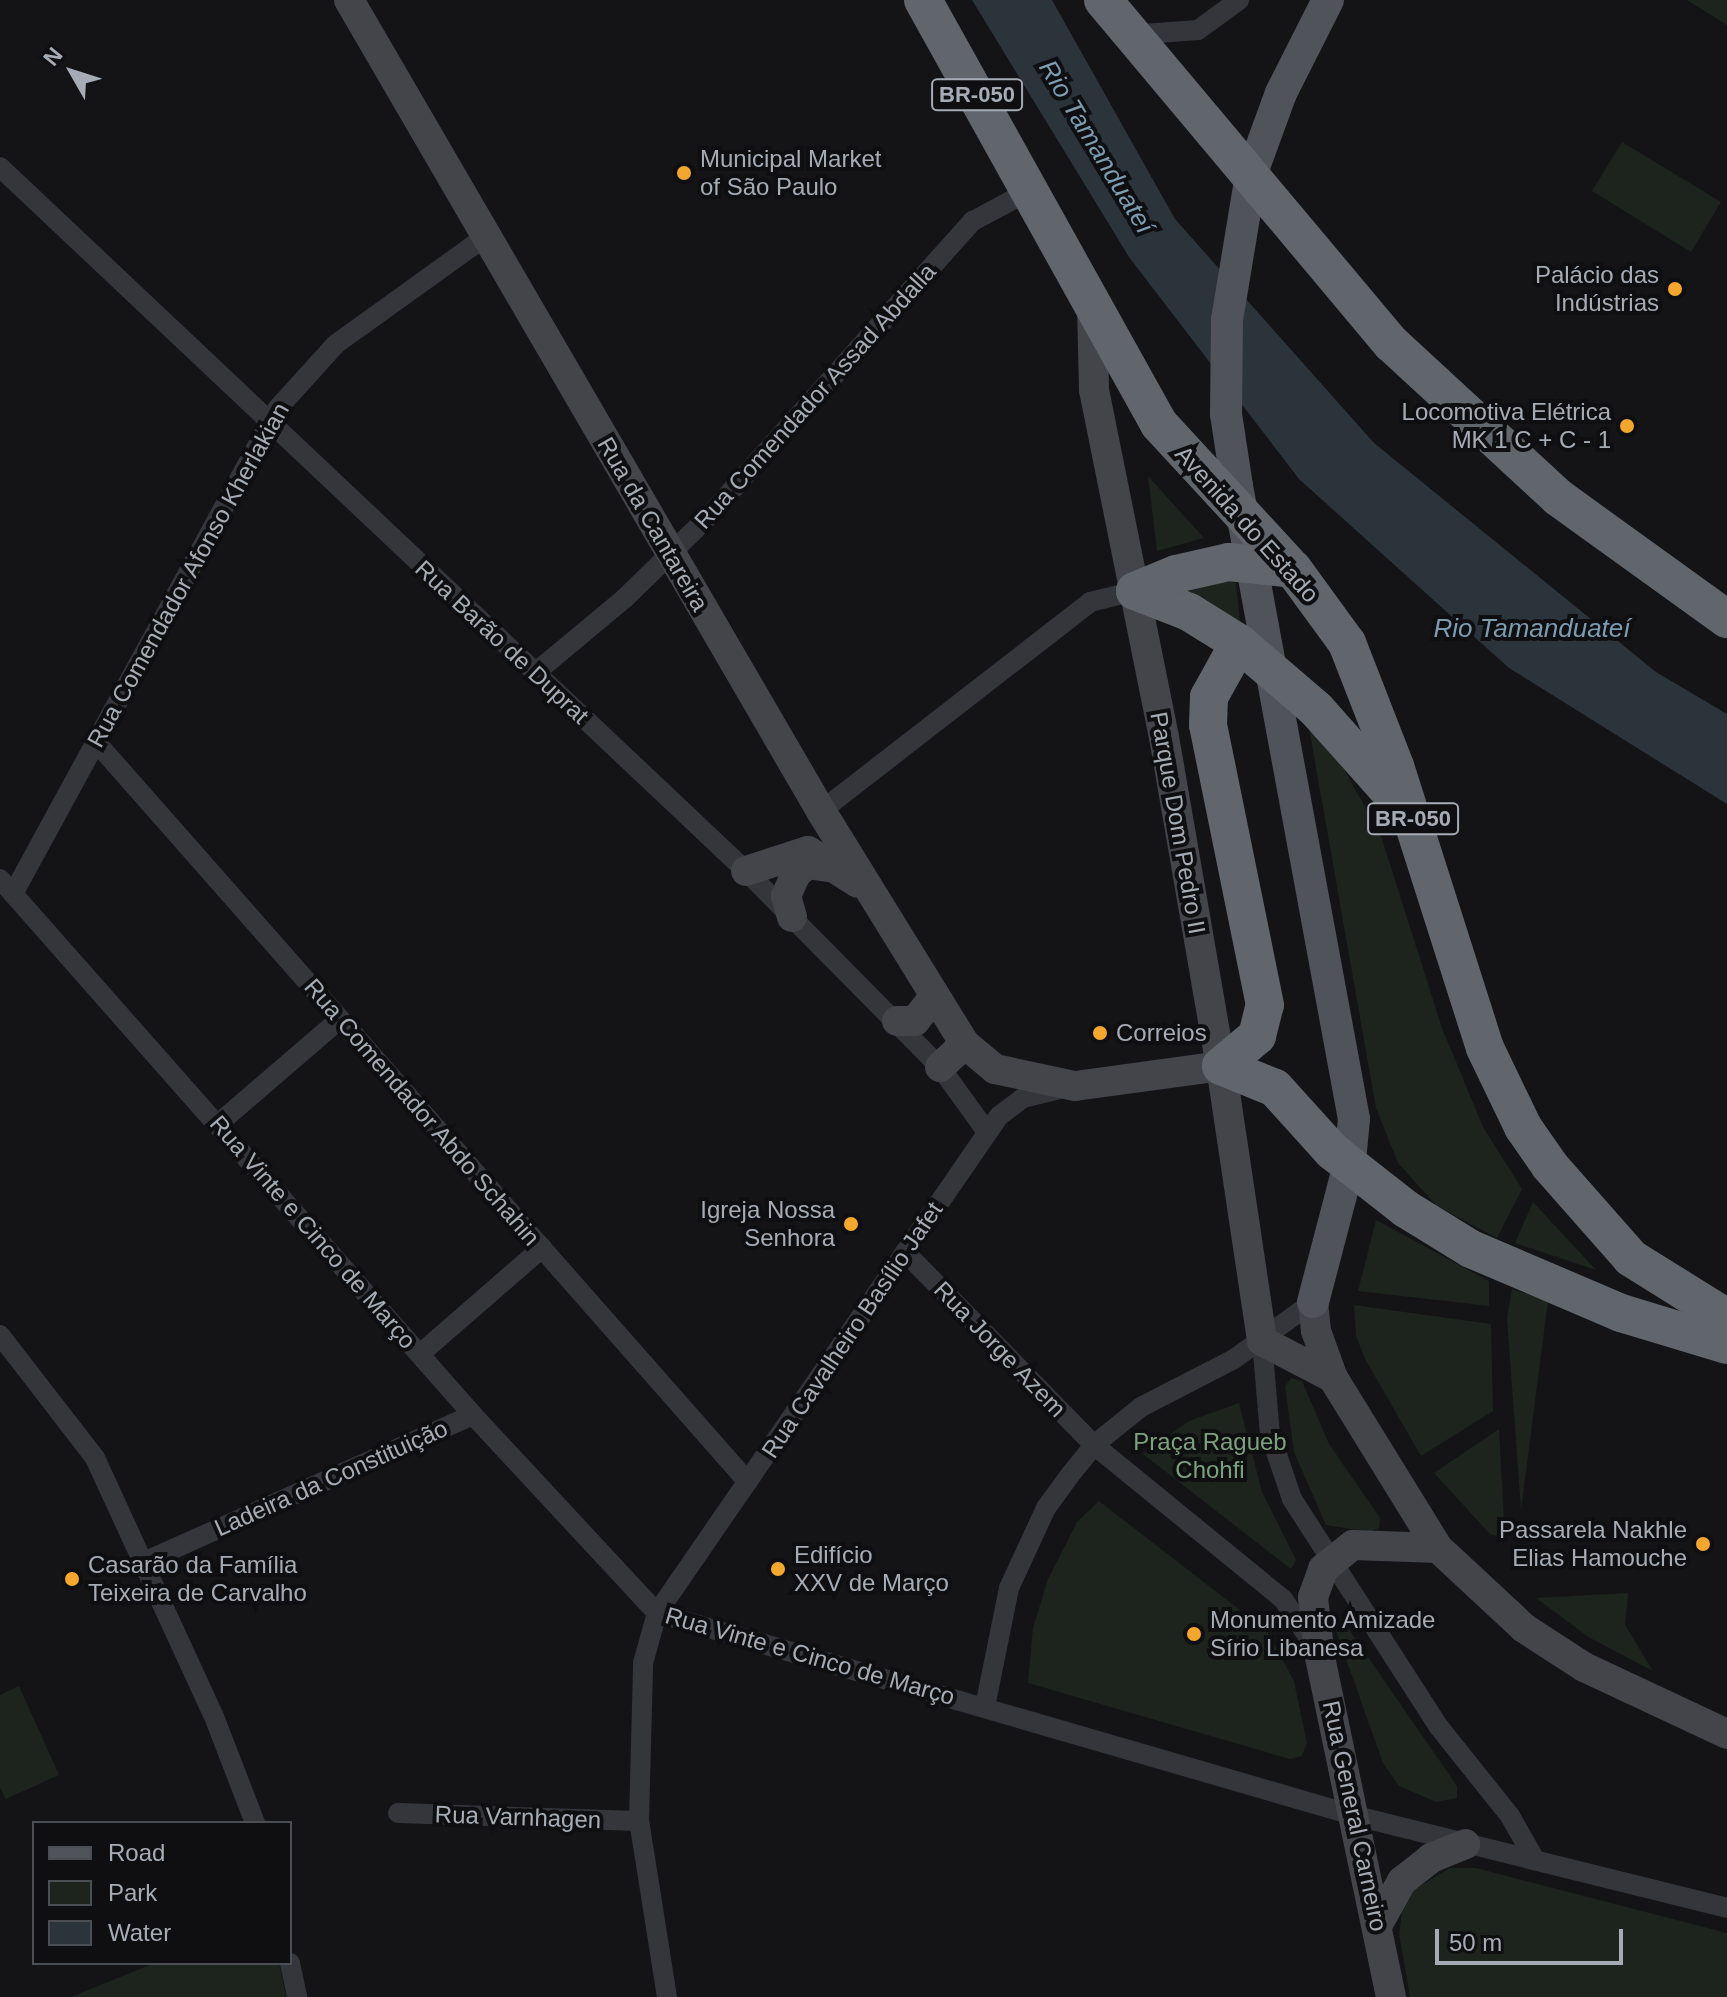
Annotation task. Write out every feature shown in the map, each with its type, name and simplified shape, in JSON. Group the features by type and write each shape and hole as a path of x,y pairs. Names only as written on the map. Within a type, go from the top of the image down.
{"highway":[{"name":"Avenida do Estado","path":"923,0 1159,424 1293,569 1347,643 1414,822 1485,1048 1523,1127 1550,1166 1631,1258 1727,1318"},
{"path":"1103,0 1129,35 1392,344 1559,498 1727,619"},
{"path":"1135,591 1176,574 1229,562 1293,569"},
{"path":"1135,591 1189,612 1239,643 1326,719 1414,822"},
{"path":"1239,643 1209,697 1208,725 1265,1005 1257,1036 1221,1066 1275,1088 1317,1137 1406,1209 1471,1249 1621,1313 1727,1345"}],"main road":[{"path":"1313,1302 1350,1161 1354,1119 1226,414 1227,320 1251,175 1281,93 1328,0"}],"street":[{"name":"Rua da Cantareira","path":"349,0 821,811 933,998 965,1044"},
{"path":"1129,35 1198,30 1239,0"},
{"name":"Rua Barão de Duprat","path":"0,167 746,871 940,1067 987,1132"},
{"name":"Rua Comendador Assad Abdalla","path":"535,673 670,554 973,221 1029,191"},
{"name":"Rua Comendador Afonso Kherlakian","path":"7,886 96,742 269,422 293,388 336,344 485,237"},
{"name":"Parque Dom Pedro II","path":"1092,307 1094,390 1135,591 1221,1066 1262,1341 1270,1434 1279,1467 1329,1562 1534,1858"},
{"path":"792,852 821,811 1090,602 1135,591"},
{"name":"Rua Comendador Abdo Schahin","path":"96,742 748,1482"},
{"path":"746,871 792,852 816,854 849,874 876,903"},
{"path":"792,917 786,896 801,869 816,863 849,874"},
{"name":"Rua Vinte e Cinco de Março","path":"7,886 473,1415 657,1613 1356,1816 1727,1908"},
{"path":"897,1021 915,1021 933,998"},
{"path":"218,1124 340,1019"},
{"path":"940,1067 965,1044"},
{"name":"Rua Cavalheiro Basílio Jafet","path":"965,1044 995,1069 1075,1086"},
{"name":"Rua Cavalheiro Basílio Jafet","path":"667,1997 639,1821 643,1663 657,1613 987,1132 1018,1100 1075,1086 1221,1066"},
{"path":"420,1354 542,1248"},
{"name":"Rua Jorge Azem","path":"905,1252 1094,1445"},
{"path":"985,1707 1009,1588 1046,1508 1094,1445 1141,1407 1262,1341 1313,1302"},
{"path":"1313,1302 1316,1331 1333,1378 1438,1548 1524,1628 1584,1667 1727,1734"},
{"path":"0,1335 95,1458 144,1562 254,1821"},
{"path":"1262,1341 1333,1378"},
{"name":"Ladeira da Constituição","path":"144,1562 473,1415"},
{"path":"1094,1445 1283,1599 1304,1624 1320,1657"},
{"path":"1329,1562 1362,1544 1438,1548"},
{"name":"Rua General Carneiro","path":"1329,1562 1313,1597 1320,1657 1356,1816 1391,1997"},
{"name":"Rua Varnhagen","path":"398,1813 639,1821"},
{"path":"1378,1924 1402,1881 1431,1858 1465,1844"},
{"path":"290,1965 297,1997"}],"green space":[{"path":"1687,0 1727,0 1727,25"},
{"path":"1622,142 1721,202 1691,252 1592,191"},
{"path":"1148,476 1204,538 1157,551"},
{"path":"1235,575 1240,621 1185,593"},
{"path":"1308,722 1345,771 1381,836 1442,1028 1483,1127 1522,1189 1497,1238 1437,1206 1398,1163 1376,1108"},
{"path":"1533,1202 1596,1270 1515,1243"},
{"path":"1376,1220 1489,1281 1489,1306 1358,1291"},
{"path":"1512,1289 1548,1301 1521,1510 1507,1318"},
{"path":"1354,1305 1491,1324 1493,1411 1421,1456 1365,1359 1356,1336"},
{"path":"1291,1378 1302,1381 1329,1444 1380,1518 1379,1528 1370,1532 1326,1525 1294,1452 1285,1386"},
{"name":"Praça Ragueb Chohfi","path":"1239,1403 1262,1492 1296,1560 1291,1569 1143,1454 1189,1421"},
{"path":"1499,1429 1505,1539 1490,1534 1434,1473"},
{"name":"Praça Ragueb Chohfi","path":"1099,1501 1267,1631 1294,1681 1307,1743 1302,1756 1290,1759 1028,1683 1033,1628 1048,1579 1077,1522"},
{"path":"1628,1593 1625,1625 1653,1671 1590,1638 1536,1598"},
{"path":"1341,1618 1457,1786 1457,1798 1436,1802 1399,1786 1383,1763 1336,1631"},
{"path":"19,1686 59,1775 6,1799 0,1787 0,1695"},
{"path":"1450,1868 1476,1868 1727,1933 1727,1997 1410,1997 1399,1934 1402,1912 1415,1889"},
{"path":"150,1965 279,1965 286,1997 71,1997"}],"water":[{"name":"Rio Tamanduateí","path":"972,0 1052,0 1175,219 1374,443 1656,672 1727,714 1727,804 1509,668 1299,479 1129,257"}],"place":[{"name":"Municipal Market of São Paulo","path":"684,173"},
{"name":"Palácio das Indústrias","path":"1675,289"},
{"name":"Locomotiva Elétrica MK 1 C + C - 1","path":"1627,426"},
{"name":"Correios","path":"1100,1033"},
{"name":"Igreja Nossa Senhora","path":"851,1224"},
{"name":"Passarela Nakhle Elias Hamouche","path":"1703,1544"},
{"name":"Edifício XXV de Março","path":"778,1569"},
{"name":"Casarão da Família Teixeira de Carvalho","path":"72,1579"},
{"name":"Monumento Amizade Sírio Libanesa","path":"1194,1634"}]}
